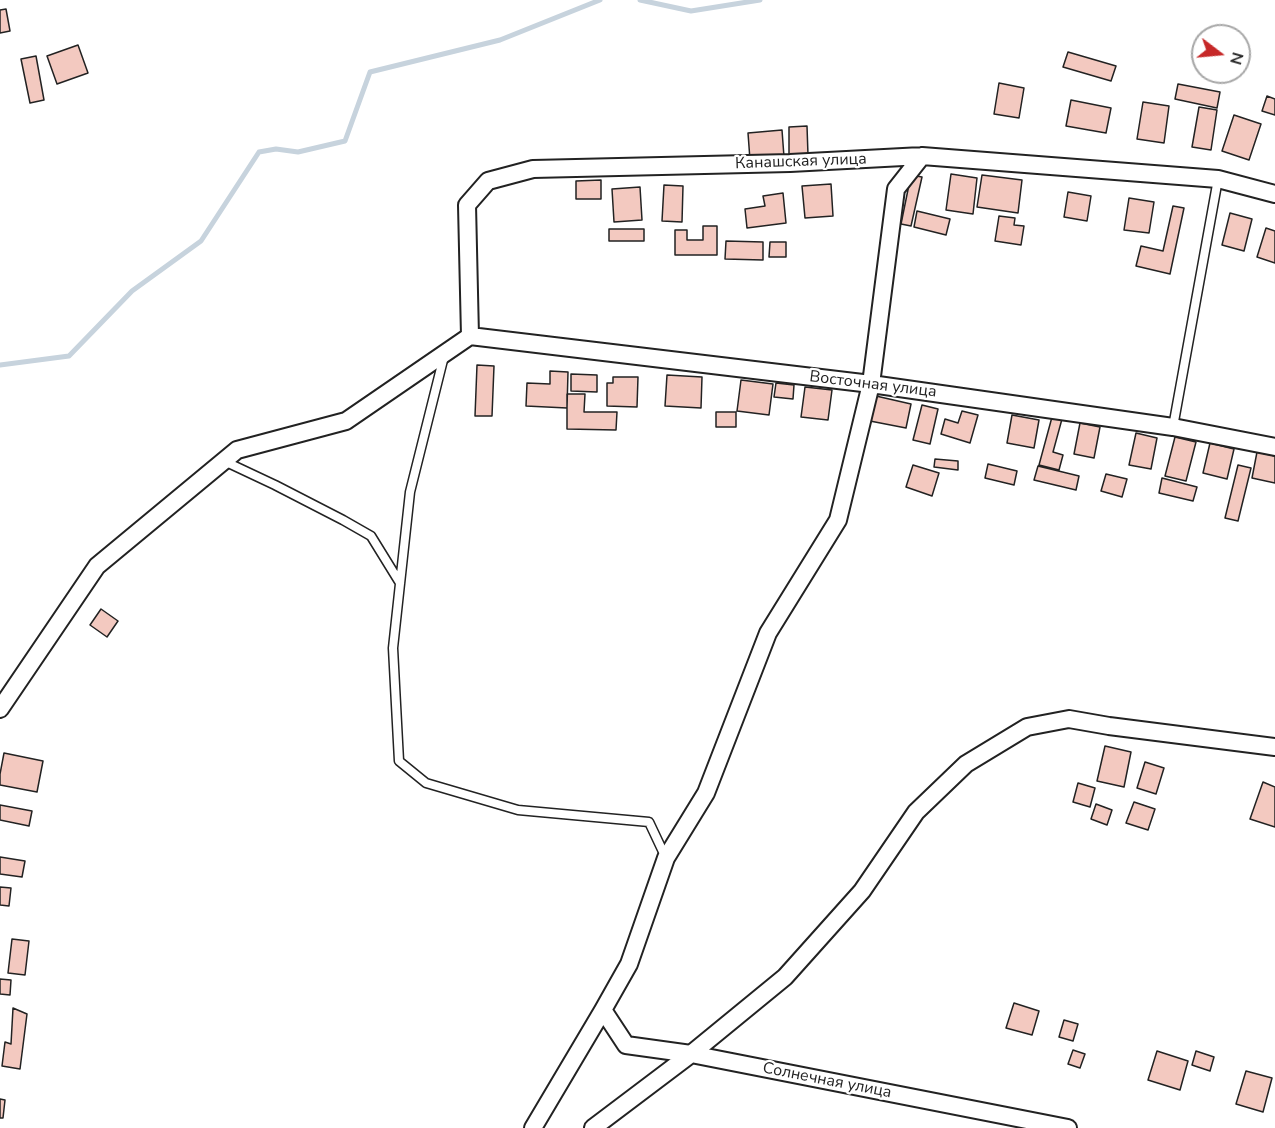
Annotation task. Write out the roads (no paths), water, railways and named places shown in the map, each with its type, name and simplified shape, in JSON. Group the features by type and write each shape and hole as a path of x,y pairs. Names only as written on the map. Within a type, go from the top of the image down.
{"street":[{"name":"Канашская улица","path":"470,336 468,204 488,181 533,169 790,163 922,156 1218,179 1275,194"},
{"path":"533,1128 629,964 666,858 706,793 768,633 838,520 871,384 896,189 922,156"},
{"path":"0,709 97,566 237,450 346,421 470,336"},
{"name":"Восточная улица","path":"470,336 871,384 1173,427 1275,447"},
{"path":"593,1128 691,1054 785,977 862,891 915,812 966,764 1027,727 1070,719 1275,747"},
{"name":"Солнечная улица","path":"603,1010 626,1045 691,1054 1068,1128"}],"lane":[{"path":"1173,427 1218,179"},
{"path":"445,353 410,492 393,648 399,760 426,783 518,810 649,822 666,858"},
{"path":"224,461 371,536 400,583"}],"waterway":[{"path":"0,365 69,356 132,291 201,241 259,152 276,149 298,152 345,141 370,72 500,40 600,0"},
{"path":"640,0 691,11 760,0"}]}
